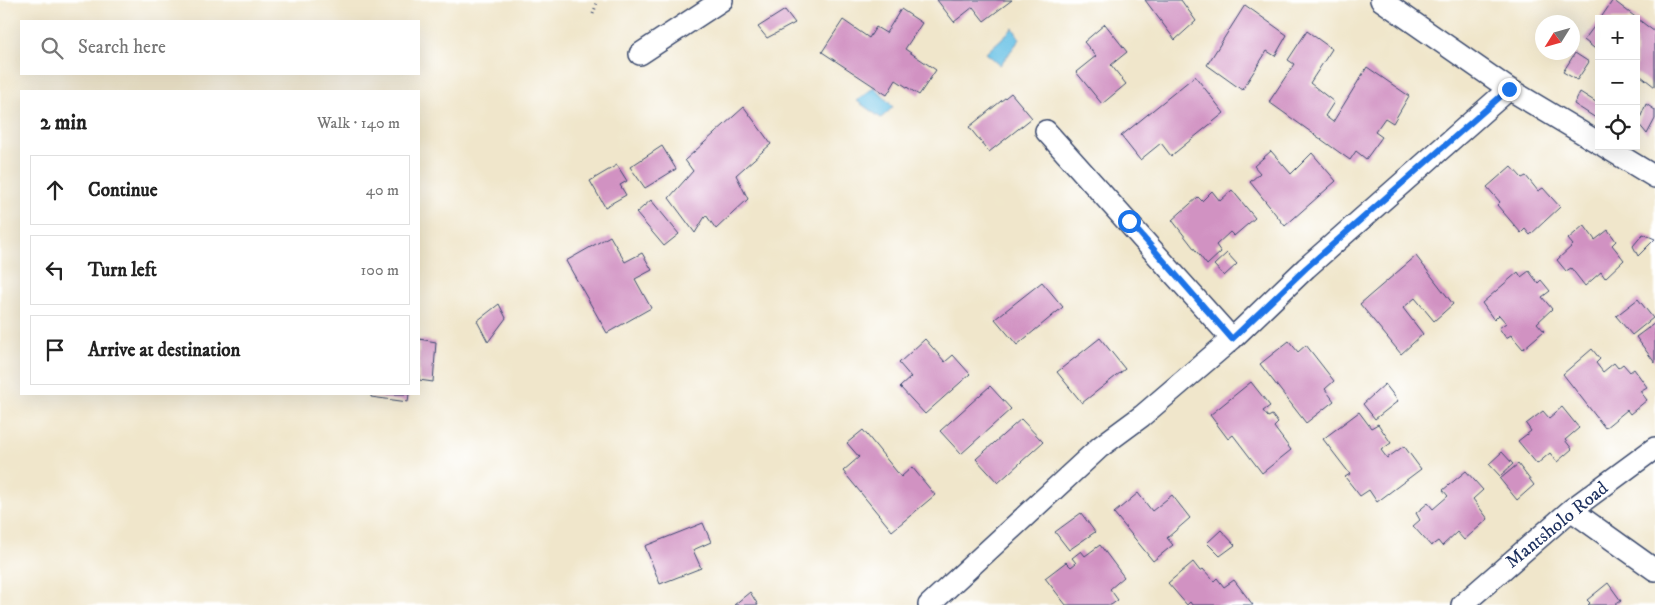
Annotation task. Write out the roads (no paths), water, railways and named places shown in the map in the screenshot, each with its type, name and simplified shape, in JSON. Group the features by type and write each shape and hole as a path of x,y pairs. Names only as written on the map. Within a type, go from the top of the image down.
{"street":[{"path":"640,54 722,0"},
{"path":"1380,0 1509,89 1595,141"},
{"path":"929,605 1100,447 1142,416 1232,339 1306,268 1509,89"},
{"path":"1046,131 1232,339"},
{"path":"1611,150 1655,177"},
{"name":"Mantsholo Road","path":"1462,605 1571,510 1655,448"},
{"path":"1571,510 1655,570"}],"water":[{"path":"1013,28 1020,39 1000,65 986,53"},
{"path":"874,87 893,107 881,118 857,101"}]}
